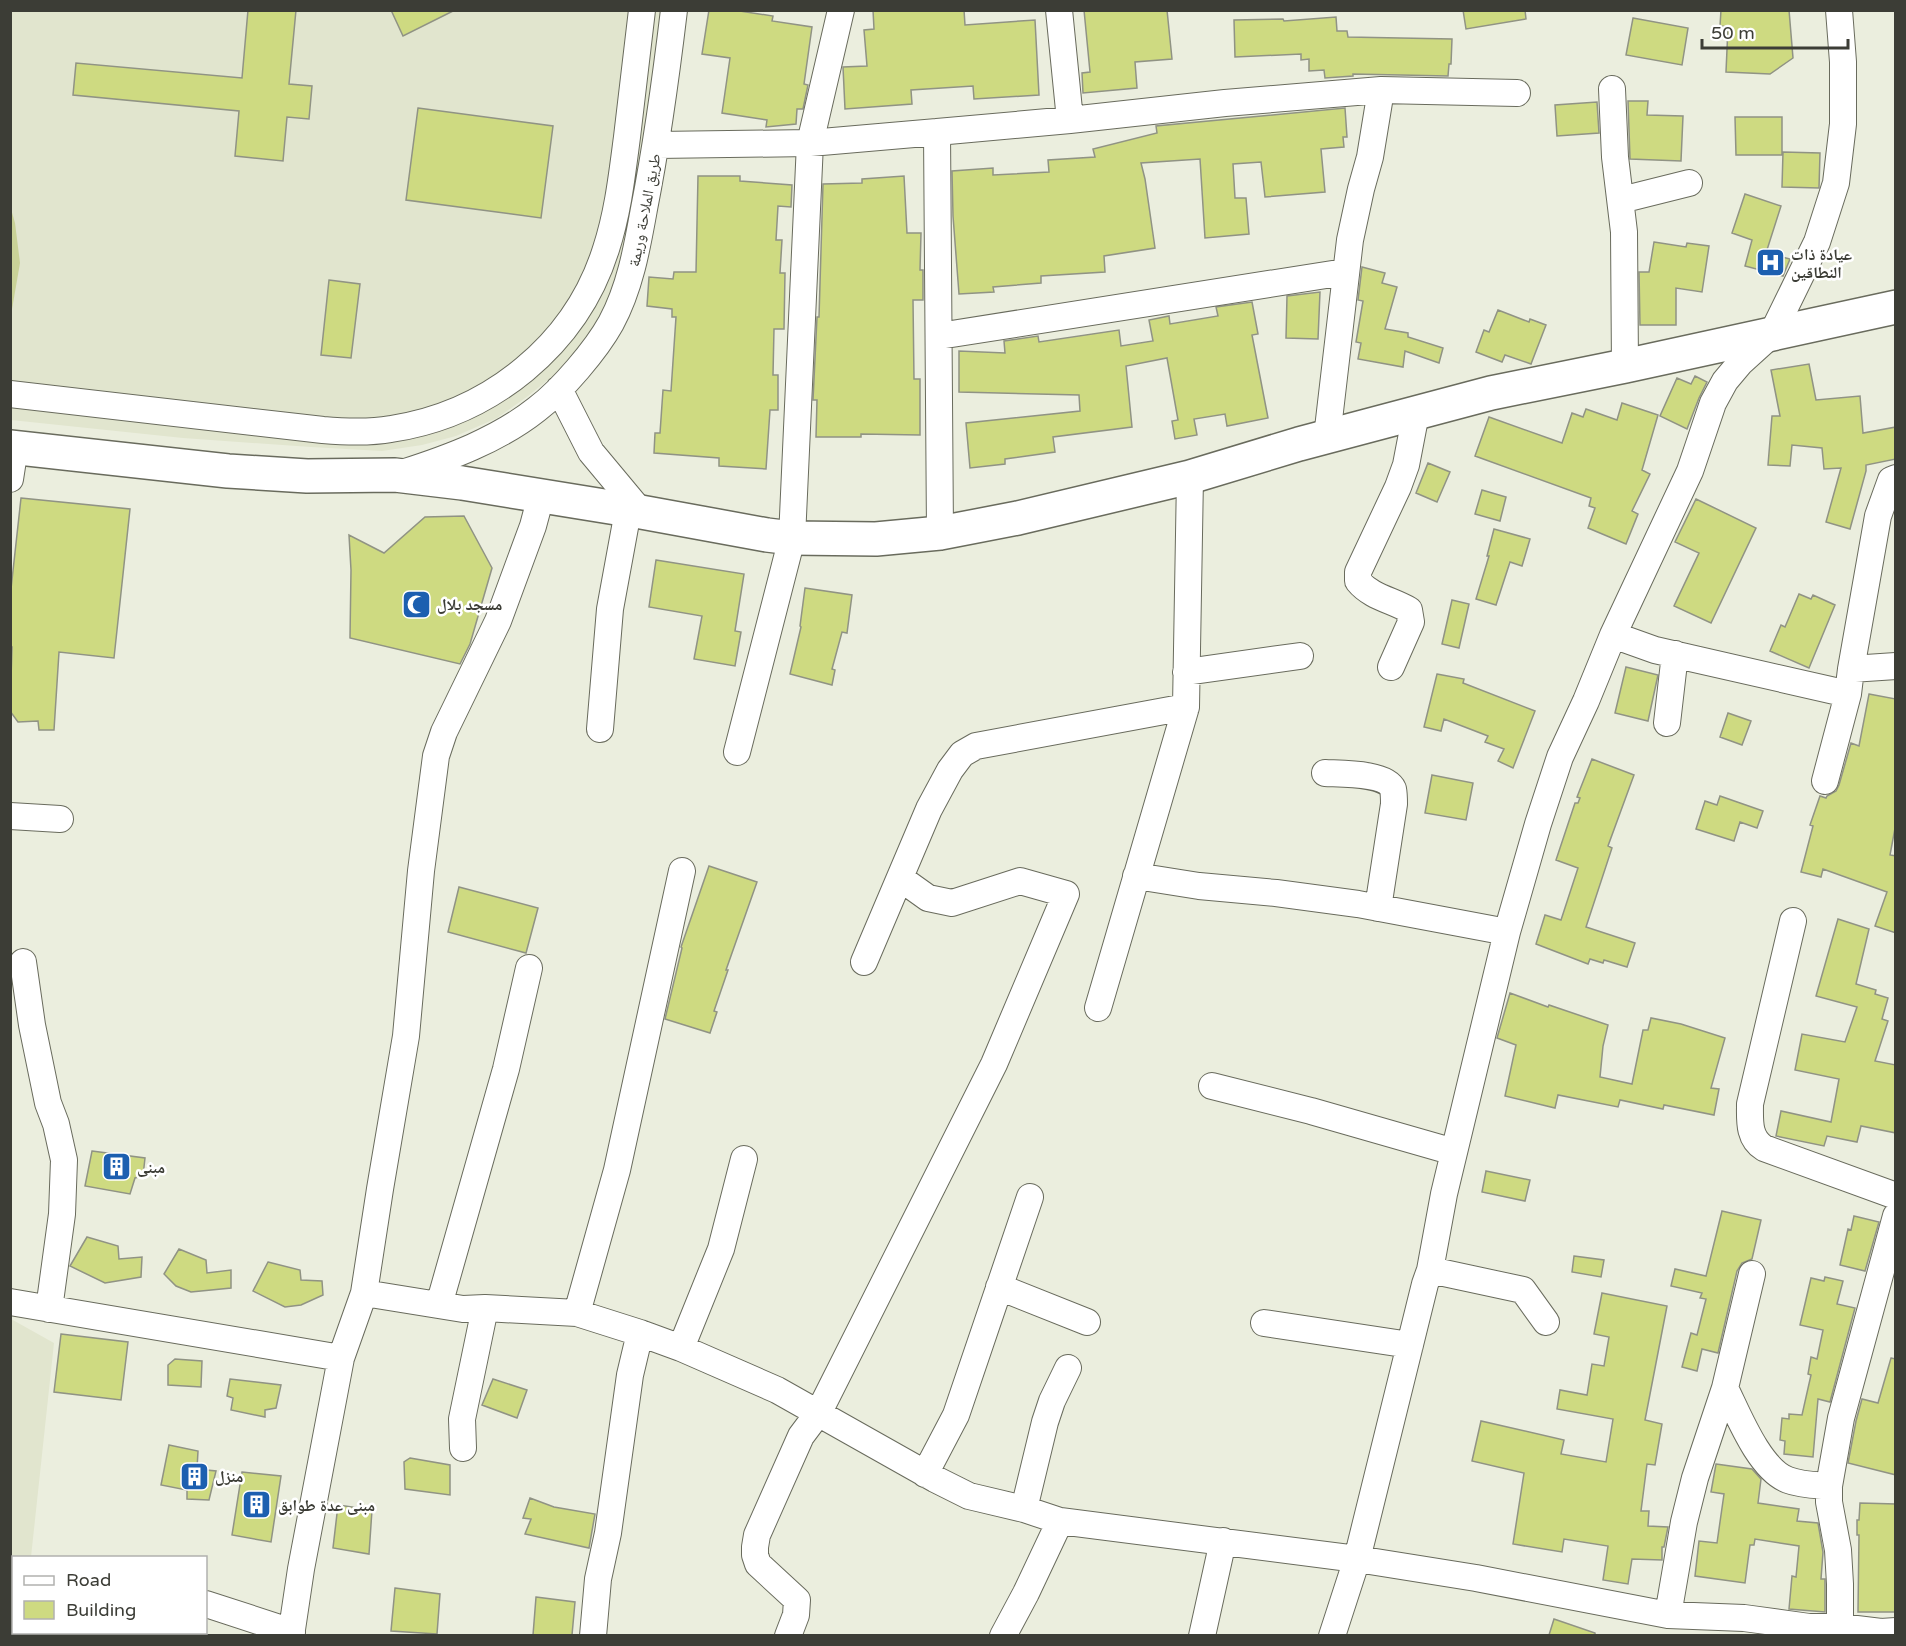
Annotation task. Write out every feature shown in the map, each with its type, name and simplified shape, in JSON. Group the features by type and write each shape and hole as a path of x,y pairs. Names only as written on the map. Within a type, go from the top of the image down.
{"main road":[{"path":"12,458 307,476 396,475 462,483 767,535 792,538 876,539 940,533 1018,518 1190,477 1491,393 1896,307"}],"street":[{"path":"10,394 356,432 390,430 423,423 454,413 485,398 513,380 557,338 577,310 602,261 615,218 621,184 642,10"},
{"name":"طريق الملاحة وريمة","path":"396,475 445,459 518,423 539,408 559,389 589,355 611,323 629,279 657,145 674,10"},
{"path":"737,752 792,538 810,143 840,10"},
{"path":"1059,10 1070,120"},
{"path":"1332,1635 1357,1559 1430,1270 1444,1194 1507,932 1538,824 1560,758 1613,635 1690,471 1713,403 1725,381 1741,362 1772,334 1817,242 1836,183 1843,124 1843,62 1839,10"},
{"path":"1612,89 1615,157 1624,231 1625,366"},
{"path":"657,145 810,143 1381,90 1517,93"},
{"path":"1327,437 1345,272 1361,189 1370,157 1381,90"},
{"path":"937,132 940,533"},
{"path":"1621,200 1689,183"},
{"path":"939,336 1345,272"},
{"path":"559,389 591,452 634,511 610,609 600,729"},
{"path":"1391,667 1411,622 1409,610 1380,598 1363,587 1358,582 1358,572 1398,487 1406,465 1416,413"},
{"path":"1098,1008 1186,707 1190,477"},
{"path":"1825,781 1850,682 1878,516 1891,480 1896,478"},
{"path":"207,1604 292,1634 301,1569 341,1358 364,1293 406,1036 421,871 436,756 444,732 498,621 542,496"},
{"path":"1613,635 1655,650 1675,654 1850,682 1896,666"},
{"path":"1666,723 1675,654"},
{"path":"1186,672 1300,656"},
{"path":"864,962 930,809 950,770 962,754 976,746 1186,707"},
{"path":"1325,773 1372,777 1386,782 1393,789 1394,804 1378,908"},
{"path":"10,816 60,819"},
{"path":"577,1313 617,1170 682,871"},
{"path":"1136,876 1199,886 1358,904 1507,932"},
{"path":"788,1635 796,1615 797,1600 758,1564 755,1556 757,1535 801,1436 819,1412 994,1064 1066,894 1020,881 952,903 928,898 900,879"},
{"path":"1793,921 1750,1104 1751,1133 1759,1145 1764,1148 1896,1196"},
{"path":"23,962 32,1025 48,1103 64,1160 62,1214 49,1309"},
{"path":"439,1305 506,1069 529,968"},
{"path":"1212,1086 1311,1111 1454,1152"},
{"path":"681,1348 721,1249 744,1159"},
{"path":"925,1474 956,1415 1030,1197"},
{"path":"1840,1627 1839,1561 1829,1502 1830,1486 1841,1418 1896,1216"},
{"path":"1430,1270 1523,1290 1545,1322"},
{"path":"1668,1615 1684,1522 1695,1478 1725,1388 1752,1274"},
{"path":"999,1287 1087,1322"},
{"path":"364,1293 463,1309 577,1313 640,1333 681,1348 777,1390 925,1474 969,1496 1024,1509 1060,1521 1357,1559 1476,1578 1668,1615 1744,1618 1808,1631 1840,1627 1886,1633"},
{"path":"10,1302 341,1358"},
{"path":"463,1448 462,1419 485,1308"},
{"path":"1264,1323 1410,1345"},
{"path":"592,1635 598,1579 608,1533 630,1375 640,1333"},
{"path":"1024,1509 1045,1422 1068,1368"},
{"path":"1725,1388 1753,1443 1769,1466 1785,1479 1806,1485 1830,1486"},
{"path":"1003,1635 1060,1521"},
{"path":"1202,1635 1222,1541"}],"shaded area":[{"path":"11,11 667,11 637,223 610,300 575,352 554,375 528,396 497,418 456,436 422,445 382,451 311,447 183,438 11,420"},
{"path":"11,1319 54,1343 31,1556 12,1556 12,1634 23,1634 23,1636 10,1635"}],"green space":[{"path":"11,209 20,263 11,315"}],"building":[{"path":"248,10 296,10 289,84 312,86 309,119 287,117 283,161 235,156 239,111 73,95 76,63 242,78"},
{"path":"391,10 455,10 403,36"},
{"path":"709,10 733,10 773,16 772,21 812,27 804,84 808,85 803,109 797,109 796,124 766,127 767,120 722,113 730,58 702,54"},
{"path":"873,10 964,10 965,25 1035,20 1039,95 974,99 973,86 911,90 912,104 845,109 843,67 867,66 864,30 874,29"},
{"path":"1084,10 1167,10 1172,59 1135,62 1137,88 1083,93 1082,73 1090,72"},
{"path":"1463,10 1525,10 1526,19 1466,29"},
{"path":"1721,10 1789,10 1793,58 1770,74 1726,72 1728,27 1720,26"},
{"path":"1336,17 1337,31 1347,31 1348,37 1452,39 1448,76 1353,74 1353,76 1325,78 1324,70 1309,71 1309,59 1301,60 1301,54 1235,57 1234,20 1283,19 1284,21"},
{"path":"1633,18 1688,28 1682,65 1626,55"},
{"path":"1628,101 1648,101 1647,115 1683,116 1681,161 1630,159"},
{"path":"1597,102 1599,133 1557,136 1555,105"},
{"path":"418,108 553,126 541,218 406,200"},
{"path":"1345,108 1347,137 1343,137 1344,147 1321,149 1325,192 1265,197 1261,162 1233,164 1235,198 1246,198 1249,234 1205,238 1200,159 1141,163 1155,248 1104,256 1105,272 1041,276 1041,283 993,287 994,292 959,294 952,171 993,168 993,175 1049,172 1048,160 1095,157 1093,149 1157,133 1156,126"},
{"path":"1735,117 1782,117 1782,155 1736,155"},
{"path":"1783,152 1820,153 1819,188 1782,187"},
{"path":"698,176 740,176 740,181 792,185 791,207 778,206 776,240 782,240 780,273 785,273 784,329 774,329 773,375 778,375 778,410 770,410 766,469 719,466 719,458 654,453 655,433 660,433 663,390 671,391 676,317 672,317 672,309 647,306 649,277 673,279 674,272 696,272"},
{"path":"904,176 907,233 921,233 920,270 923,270 923,300 913,300 914,379 920,379 920,435 861,434 861,437 816,437 817,400 813,400 817,317 819,317 823,184 862,183 862,179"},
{"path":"1745,194 1781,206 1766,253 1790,259 1783,276 1745,266 1752,240 1732,233"},
{"path":"1654,242 1686,247 1687,243 1709,246 1702,292 1676,288 1676,325 1640,325 1639,272 1649,272"},
{"path":"1362,267 1385,273 1382,283 1397,287 1385,329 1408,333 1408,337 1443,348 1439,363 1405,351 1403,367 1358,359 1361,343 1356,342 1363,301 1358,300"},
{"path":"329,280 360,284 351,358 321,355"},
{"path":"1320,292 1318,339 1286,338 1287,296"},
{"path":"1252,302 1258,334 1252,335 1268,418 1227,426 1225,414 1194,419 1197,435 1175,439 1172,421 1178,420 1167,358 1126,366 1132,427 1053,437 1055,452 1005,459 1005,464 970,468 966,423 1080,411 1079,395 959,392 959,351 1005,353 1004,341 1038,336 1039,342 1119,330 1121,346 1153,341 1149,320 1169,316 1170,324 1218,316 1216,307"},
{"path":"1498,310 1529,322 1530,319 1546,325 1531,364 1505,355 1502,362 1476,352 1484,330 1489,332"},
{"path":"1809,364 1816,400 1860,396 1863,433 1896,427 1896,459 1866,465 1850,529 1826,522 1841,468 1824,469 1822,448 1792,445 1790,466 1768,465 1772,416 1780,416 1771,370"},
{"path":"1695,376 1707,382 1687,429 1660,416 1677,378 1691,384"},
{"path":"1622,403 1658,415 1642,470 1650,474 1632,511 1638,514 1626,544 1588,528 1595,508 1589,506 1591,498 1475,456 1489,417 1562,443 1572,413 1583,417 1586,409 1617,420"},
{"path":"1428,463 1450,472 1437,502 1416,493"},
{"path":"1482,490 1506,497 1500,521 1475,514"},
{"path":"21,498 130,509 114,658 59,652 54,730 39,730 38,721 18,722 10,711 12,647 10,647 10,598"},
{"path":"1696,499 1756,528 1711,623 1674,606 1699,553 1675,542"},
{"name":"مسجد بلال","path":"464,516 492,568 470,644 460,664 350,638 349,535 384,553 425,517"},
{"path":"1494,529 1530,539 1522,566 1510,562 1496,605 1476,599 1489,556 1487,556"},
{"path":"656,560 744,574 735,631 741,632 735,666 694,659 702,616 649,607"},
{"path":"805,588 852,595 847,633 842,632 832,669 835,670 832,685 790,674 801,627"},
{"path":"1799,594 1811,599 1813,595 1835,605 1809,668 1770,651 1781,625 1785,627"},
{"path":"1452,600 1469,604 1459,648 1442,644"},
{"path":"1626,667 1658,675 1648,721 1615,713"},
{"path":"1437,674 1464,679 1463,683 1535,711 1513,768 1498,761 1504,749 1485,742 1488,736 1444,719 1441,731 1424,727"},
{"path":"1869,694 1896,699 1896,823 1890,855 1896,856 1896,933 1875,926 1887,892 1823,869 1821,877 1801,872 1813,826 1810,825 1820,796 1826,798 1836,791 1851,743 1859,746"},
{"path":"1728,713 1751,721 1742,745 1720,737"},
{"path":"1592,759 1634,775 1608,846 1612,848 1586,927 1635,943 1627,967 1604,960 1603,963 1590,959 1588,964 1536,944 1545,915 1561,920 1578,868 1556,860"},
{"path":"1432,775 1473,783 1466,820 1425,813"},
{"path":"1720,796 1763,811 1757,828 1740,822 1734,841 1696,829 1705,801 1717,805"},
{"path":"709,866 757,882 726,970 728,970 714,1011 717,1012 710,1033 665,1019 681,947"},
{"path":"459,887 538,908 526,953 448,932"},
{"path":"1838,919 1869,929 1856,984 1876,990 1875,994 1888,998 1882,1019 1888,1021 1875,1061 1896,1065 1896,1133 1861,1126 1857,1142 1827,1136 1824,1146 1776,1136 1781,1111 1831,1122 1839,1079 1795,1070 1802,1034 1845,1042 1857,1007 1816,996"},
{"path":"1510,993 1608,1025 1600,1077 1632,1084 1643,1030 1648,1030 1651,1018 1681,1024 1725,1038 1711,1088 1719,1089 1714,1115 1664,1105 1663,1109 1620,1100 1618,1107 1558,1095 1555,1108 1505,1096 1516,1045 1497,1038"},
{"name":"مبنى","path":"92,1151 145,1158 143,1176 135,1178 130,1194 85,1186"},
{"path":"1486,1171 1530,1180 1525,1201 1482,1192"},
{"path":"1722,1211 1761,1220 1752,1259 1742,1263 1737,1271 1718,1353 1702,1349 1697,1371 1682,1367 1691,1333 1697,1335 1706,1299 1700,1298 1702,1293 1671,1286 1675,1269 1706,1276"},
{"path":"1854,1216 1879,1222 1865,1271 1840,1265 1848,1229 1851,1230"},
{"path":"87,1237 118,1246 119,1259 142,1257 141,1277 105,1283 70,1266"},
{"path":"179,1249 206,1260 207,1273 231,1270 231,1288 191,1292 176,1286 164,1274"},
{"path":"1574,1256 1604,1260 1601,1277 1572,1272"},
{"path":"268,1262 300,1270 301,1280 322,1281 323,1295 301,1305 285,1307 253,1291"},
{"path":"1825,1277 1843,1281 1837,1304 1855,1308 1830,1402 1818,1399 1813,1457 1784,1454 1785,1441 1780,1440 1782,1418 1789,1419 1789,1414 1802,1415 1811,1375 1808,1374 1811,1357 1817,1359 1823,1330 1800,1325 1811,1278 1824,1281"},
{"path":"1602,1293 1667,1306 1645,1420 1662,1424 1655,1465 1647,1464 1641,1511 1649,1511 1648,1526 1668,1527 1664,1547 1662,1547 1662,1560 1632,1559 1628,1584 1603,1580 1608,1546 1564,1539 1562,1552 1513,1544 1524,1473 1472,1461 1481,1421 1564,1440 1561,1454 1606,1462 1613,1419 1557,1409 1560,1390 1587,1395 1592,1364 1604,1366 1609,1337 1594,1334"},
{"path":"61,1334 128,1342 121,1400 54,1392"},
{"path":"1891,1358 1896,1359 1896,1475 1848,1463 1862,1399 1878,1403"},
{"path":"175,1359 202,1361 201,1387 168,1385 168,1365"},
{"name":"منزل","path":"230,1379 281,1385 276,1408 265,1410 265,1417 231,1410 233,1398 227,1396"},
{"path":"493,1379 527,1390 517,1418 482,1405"},
{"name":"منزل","path":"169,1445 198,1451 197,1469 216,1471 209,1500 187,1499 187,1490 161,1485"},
{"path":"410,1458 450,1465 450,1495 405,1489 404,1462"},
{"path":"1716,1464 1752,1469 1761,1479 1758,1503 1799,1509 1797,1521 1818,1523 1823,1552 1821,1579 1825,1579 1825,1612 1789,1609 1792,1576 1796,1577 1799,1546 1755,1539 1754,1545 1750,1545 1745,1583 1695,1576 1699,1541 1717,1543 1724,1494 1711,1492"},
{"name":"مبنى عدة طوابق","path":"242,1472 281,1476 271,1542 232,1535"},
{"path":"530,1498 554,1507 595,1514 589,1548 525,1534 531,1519 523,1518"},
{"path":"1860,1503 1896,1504 1896,1612 1858,1612 1859,1535 1857,1535 1857,1520 1859,1520"},
{"path":"338,1505 372,1510 369,1554 333,1548"},
{"path":"395,1588 440,1594 437,1634 391,1631"},
{"path":"536,1597 575,1602 572,1635 533,1635"},
{"path":"1554,1619 1595,1633 1595,1635 1549,1635"}],"place":[{"name":"عيادة ذات النطاقين","path":"1770,263"},
{"name":"مسجد بلال","path":"416,604"},
{"name":"مبنى","path":"116,1167"},
{"name":"منزل","path":"194,1476"},
{"name":"مبنى عدة طوابق","path":"257,1505"}]}
